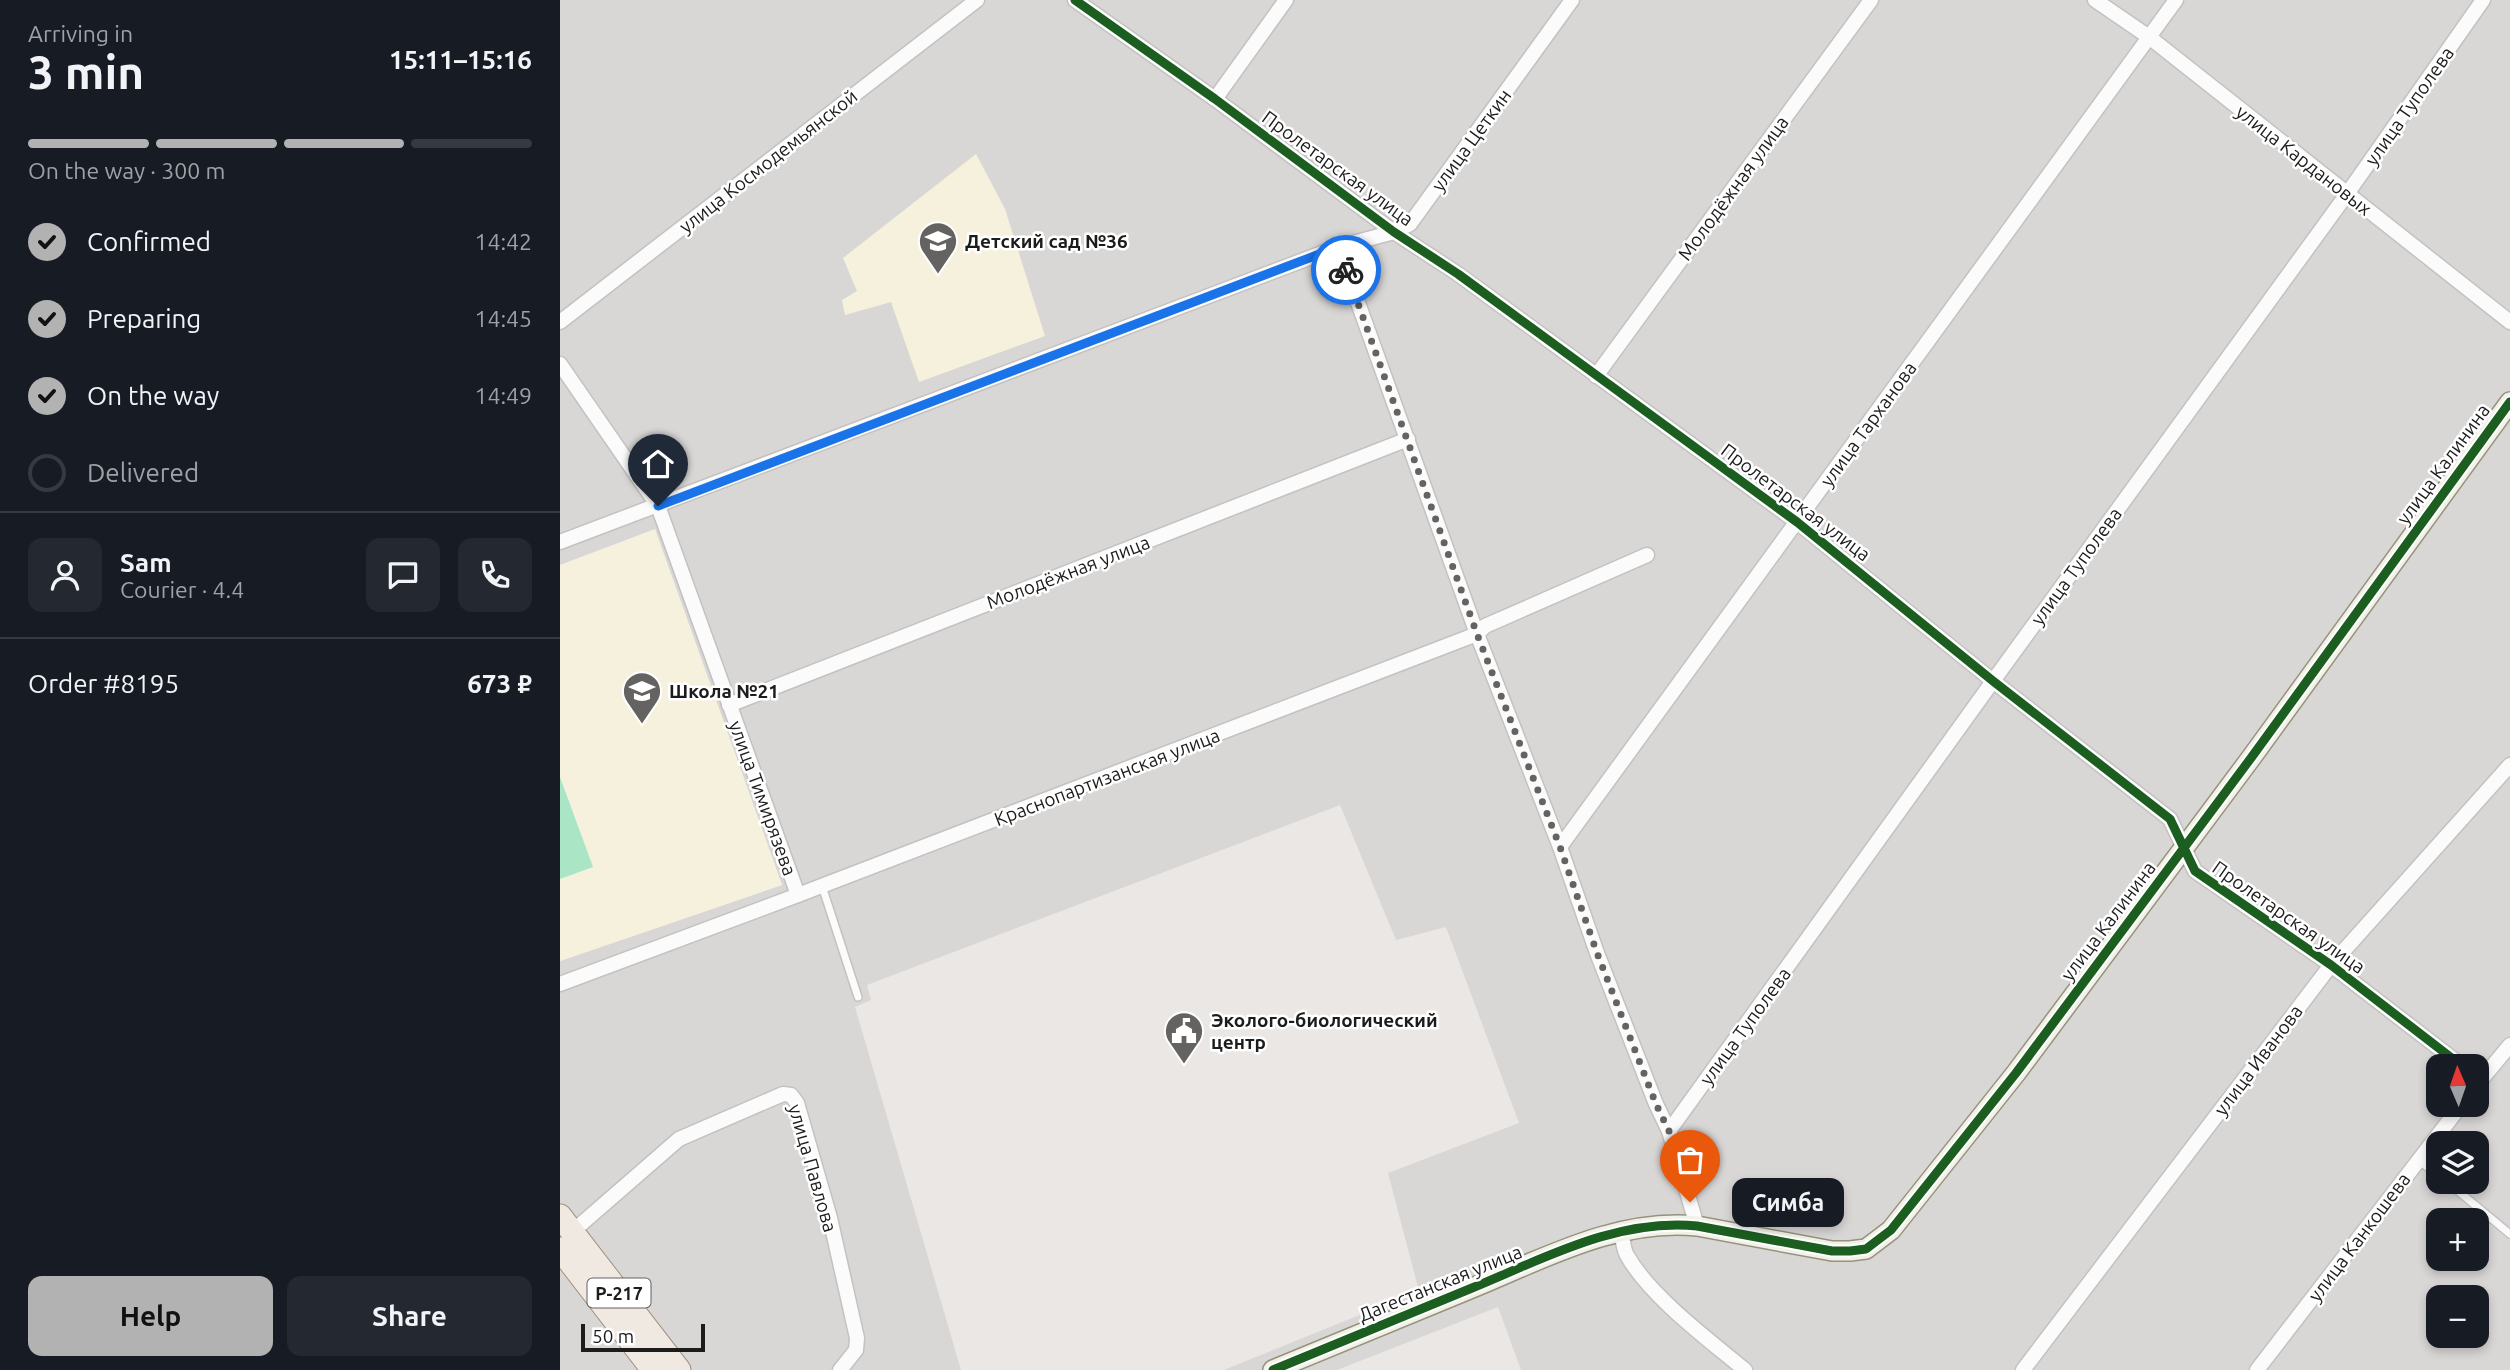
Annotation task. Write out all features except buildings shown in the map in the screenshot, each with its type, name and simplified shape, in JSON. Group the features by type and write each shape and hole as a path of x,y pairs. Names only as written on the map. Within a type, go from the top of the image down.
{"main road":[{"name":"Р-217","path":"564,1232 653,1370"},
{"name":"Р-217","path":"564,1232 679,1370"}],"street":[{"name":"улица Космодемьянской","path":"560,322 977,0"},
{"name":"Пролетарская улица","path":"1075,0 1215,99 1394,232 1458,274 1797,522 1993,681 2170,819 2194,871 2330,965 2446,1054"},
{"path":"1215,99 1286,0"},
{"name":"улица Цеткин","path":"560,542 1338,247 1394,232 1410,224 1572,0"},
{"name":"Молодёжная улица","path":"1596,376 1871,0"},
{"name":"улица Кардановых","path":"2095,0 2149,37 2510,322"},
{"name":"улица Тарханова","path":"1560,847 2176,0"},
{"name":"улица Туполева","path":"1669,1131 2347,194 2483,0"},
{"path":"1338,247 1477,634 1560,847 1597,953 1669,1131 1697,1226"},
{"name":"улица Тимирязева","path":"560,364 658,506 798,895"},
{"name":"улица Калинина","path":"1621,1231 1660,1225 1697,1226 1832,1251 1866,1249 1891,1230 2016,1073 2510,402"},
{"name":"Молодёжная улица","path":"729,705 1408,439"},
{"name":"Краснопартизанская улица","path":"560,984 1477,634 1485,626 1647,555"},
{"name":"улица Иванова","path":"2023,1370 2330,965 2510,765"},
{"path":"2489,1069 2510,1045"},
{"name":"улица Павлова","path":"564,1232 679,1139 783,1094 791,1095 797,1103 830,1218 857,1338 856,1350 840,1370"},
{"name":"улица Канкошева","path":"2257,1370 2451,1117"},
{"path":"1621,1231 1626,1256 1644,1279 1677,1312 1745,1370"},
{"name":"Дагестанская улица","path":"1273,1370 1584,1242 1621,1231"}],"lane":[{"path":"822,886 858,997"},
{"path":"2417,1159 2426,1166"},
{"path":"2462,1194 2510,1234"}],"shaded area":[{"path":"560,0 2510,0 2510,1370 1521,1370 1498,1307 1337,1370 1224,1370 1419,1291 1388,1173 1519,1123 1446,927 1396,940 1340,805 867,985 871,1000 855,1007 961,1370 560,1370 560,961 782,885 655,530 560,565"},
{"name":"Детский сад №36","path":"976,154 1005,209 1045,336 919,382 891,302 845,315 842,300 857,291 843,258"},
{"name":"Школа №21","path":"655,529 782,885 560,961 560,565"}],"green space":[{"path":"560,777 593,867 560,879"}],"cycle path":[{"path":"1075,0 1215,99 1394,232 1458,274 1797,522 1993,681 2170,819 2195,871 2331,965 2446,1054"},
{"path":"1273,1370 1553,1254 1609,1234 1667,1225 1697,1226 1832,1251 1850,1251 1866,1249 1891,1230 2016,1073 2251,758 2510,402"}],"way so far":[{"path":"1346,270 1477,634 1560,847 1597,953 1669,1131 1690,1202"}],"place":[{"name":"Детский сад №36","path":"938,275"},
{"name":"Школа №21","path":"642,725"},
{"name":"Эколого-биологический центр","path":"1184,1065"},
{"name":"Симба","path":"1690,1202"}],"route":[{"path":"658,506 1338,247 1346,270"}]}
